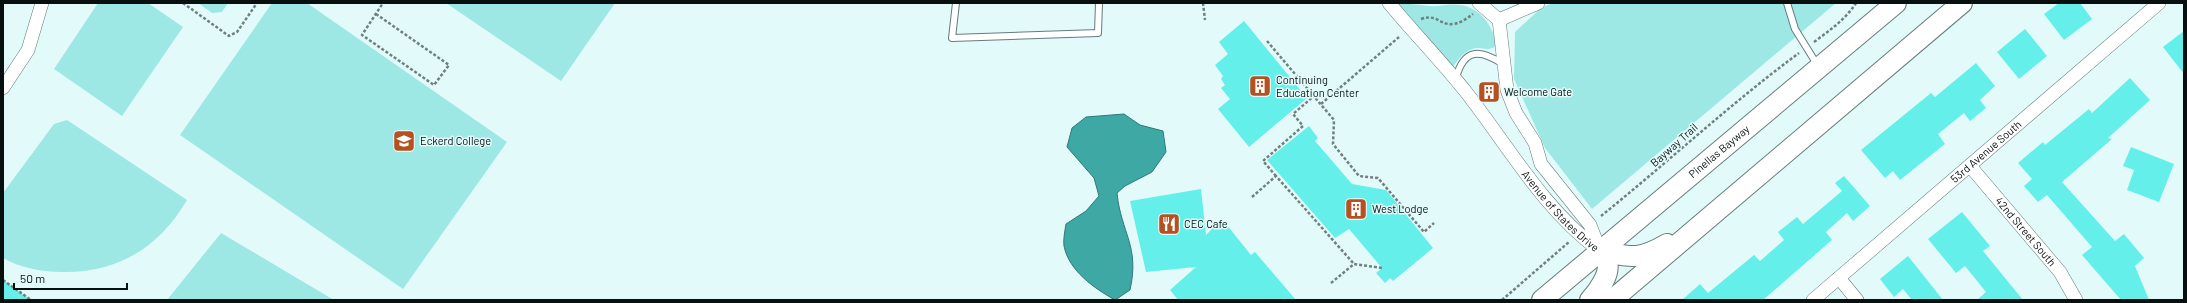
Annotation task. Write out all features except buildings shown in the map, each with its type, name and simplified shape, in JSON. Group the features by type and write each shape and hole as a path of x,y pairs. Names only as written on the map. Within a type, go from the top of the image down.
{"main road":[{"name":"Pinellas Bayway","path":"1542,300 1820,69 1896,3"},
{"path":"1612,300 1962,3"},
{"path":"1600,251 1630,258 1640,257 1658,249 1703,223"},
{"path":"1590,300 1597,292 1607,272 1608,263 1600,251"}],"street":[{"path":"3,88 28,50 42,3"},
{"name":"Avenue of States Drive","path":"1389,3 1455,80 1527,177 1578,235 1600,251"},
{"path":"1477,8 1499,20 1538,3"},
{"name":"53rd Avenue South","path":"1813,300 2160,3"},
{"name":"Avenue of States Drive","path":"1499,20 1507,90 1516,113 1535,143 1541,164 1590,225 1600,251"},
{"name":"42nd Street South","path":"1970,166 2060,272 2076,300"},
{"path":"1839,278 1857,300"}],"lane":[{"path":"956,3 952,38 1098,33 1099,3"},
{"path":"1786,3 1795,29 1820,69"},
{"path":"1455,80 1459,67 1466,58 1476,52 1485,53 1505,65"}],"path":[{"path":"183,3 229,36 237,32 257,3"},
{"path":"376,14 449,65 434,86 362,35 376,14 384,3"},
{"path":"1204,3 1205,20"},
{"name":"Bayway Trail","path":"1590,225 1648,178 1694,137 1837,26 1848,15 1856,3"},
{"path":"1416,23 1423,18 1434,18 1447,25 1461,23 1477,8"},
{"path":"1321,104 1402,34"},
{"path":"1266,41 1334,120 1333,144 1359,176 1378,178 1424,232 1434,223"},
{"path":"1314,96 1293,114 1303,126 1263,161 1354,264 1382,268"},
{"path":"1252,197 1276,176"},
{"path":"1502,300 1578,235"},
{"path":"1331,283 1354,264"},
{"path":"3,280 31,300"}],"shaded area":[{"path":"98,3 148,3 183,27 122,116 54,69"},
{"path":"198,3 228,3 222,12 212,13"},
{"path":"272,3 307,3 507,142 403,289 180,135"},
{"path":"446,3 615,3 561,81"},
{"path":"1396,3 1433,6 1456,5 1474,10 1480,14 1493,32 1496,46 1489,49 1477,48 1469,50 1460,57 1453,67"},
{"path":"1554,3 1836,3 1592,209 1545,148 1514,79 1515,32 1542,7"},
{"path":"1124,114 1140,125 1163,131 1166,152 1152,172 1125,186 1117,193 1119,207 1129,240 1133,262 1130,290 1115,300 1091,284 1077,271 1071,263 1064,246 1066,224 1086,211 1099,196 1094,178 1067,147 1072,128 1086,117"},
{"path":"67,120 187,200 176,217 150,244 135,254 118,262 101,268 82,271 55,272 24,267 3,258 3,193 54,124"},
{"path":"221,233 334,300 167,300"}],"place":[{"name":"Continuing Education Center","path":"1260,86"},
{"name":"Welcome Gate","path":"1489,92"},
{"name":"Eckerd College","path":"404,141"},
{"name":"West Lodge","path":"1356,209"},
{"name":"CEC Cafe","path":"1169,224"}]}
